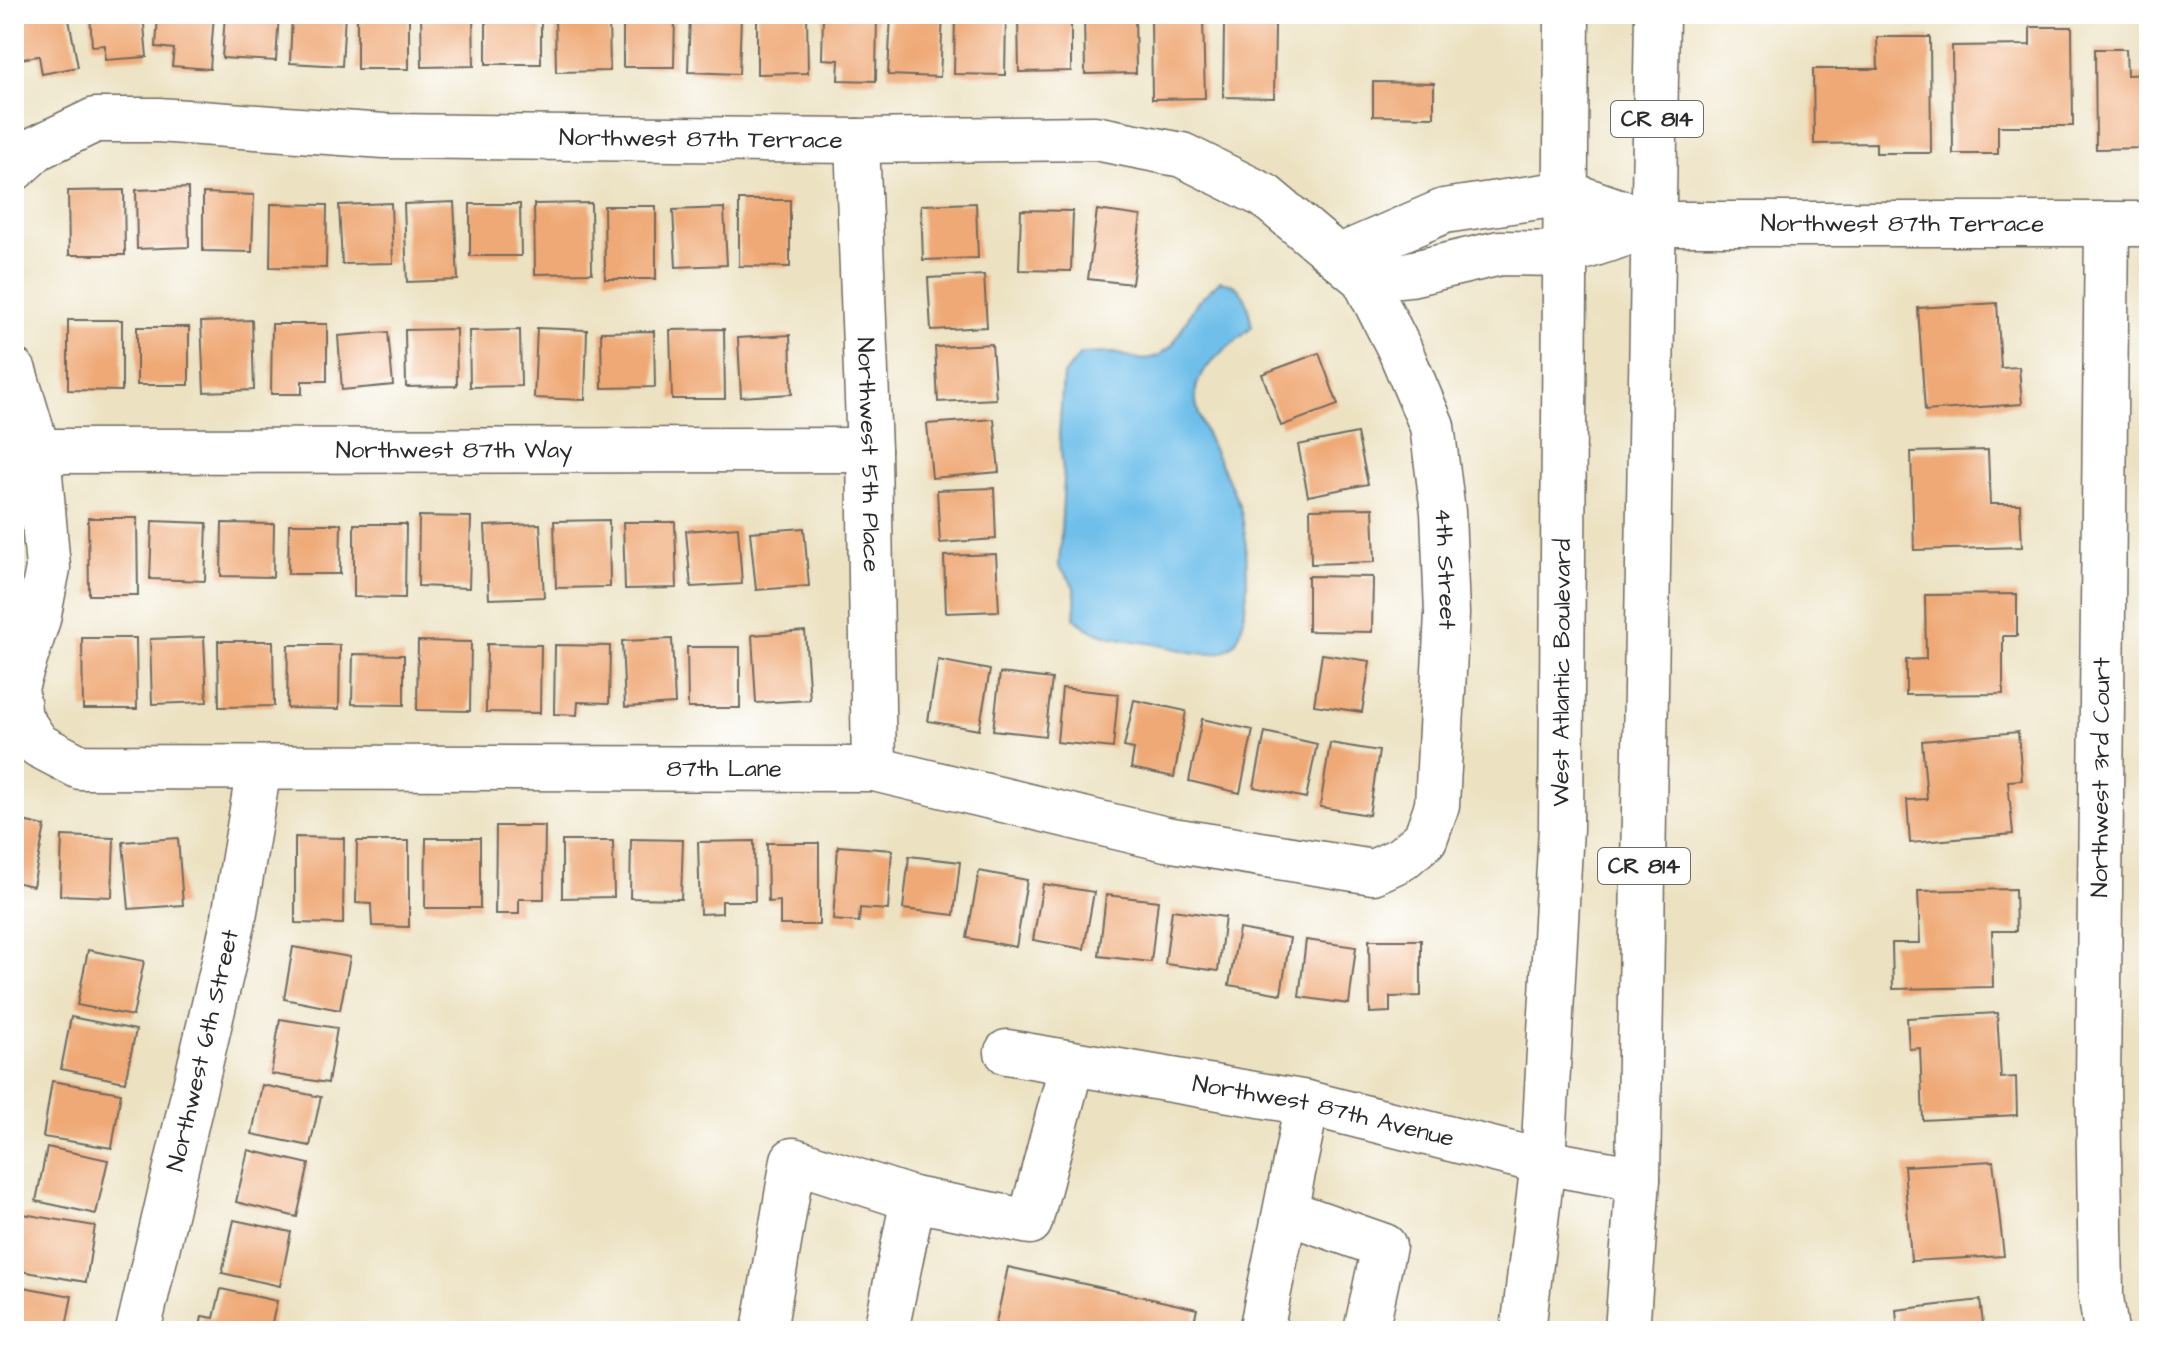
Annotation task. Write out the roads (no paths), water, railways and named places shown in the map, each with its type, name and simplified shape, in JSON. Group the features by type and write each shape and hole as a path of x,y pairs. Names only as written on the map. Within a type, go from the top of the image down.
{"street":[{"name":"West Atlantic Boulevard","path":"1523,1331 1543,1162 1561,828 1567,14"},
{"name":"CR 814","path":"1627,1331 1638,1179 1656,224 1657,14"},
{"name":"Northwest 87th Terrace","path":"25,158 95,120 158,120 384,136 857,141 1095,138 1182,155 1265,196 1351,268 1410,274 1500,253 1564,254 1656,224 2128,224"},
{"name":"Northwest 5th Place","path":"857,141 869,450 874,769"},
{"name":"Northwest 87th Terrace","path":"1351,268 1444,211 1566,193 1656,224"},
{"name":"Northwest 3rd Court","path":"2106,1331 2101,1297 2098,1083 2128,224"},
{"name":"4th Street","path":"1351,268 1399,348 1432,426 1443,512 1447,614 1437,805 1425,839 1401,859"},
{"path":"14,371 38,451"},
{"name":"Northwest 87th Way","path":"38,451 869,450"},
{"name":"87th Lane","path":"38,451 48,568 38,619 16,687 20,718 38,745 80,767 874,769 1166,839 1373,872 1401,859"},
{"name":"Northwest 6th Street","path":"138,1331 233,923 259,768"},
{"name":"Northwest 87th Avenue","path":"1007,1052 1307,1103 1543,1162 1638,1179"},
{"path":"764,1331 793,1160 913,1199 1030,1222 1072,1063"},
{"path":"1261,1331 1307,1103"},
{"path":"886,1331 913,1199"},
{"path":"1287,1212 1384,1246 1366,1331"}],"water":[{"path":"1220,281 1240,291 1247,304 1252,327 1204,371 1196,389 1196,402 1205,432 1240,508 1247,582 1246,604 1237,639 1222,652 1206,654 1116,638 1092,630 1074,617 1074,589 1059,567 1064,479 1059,436 1063,376 1081,354 1114,353 1143,360 1158,356 1172,346 1197,302"}]}
